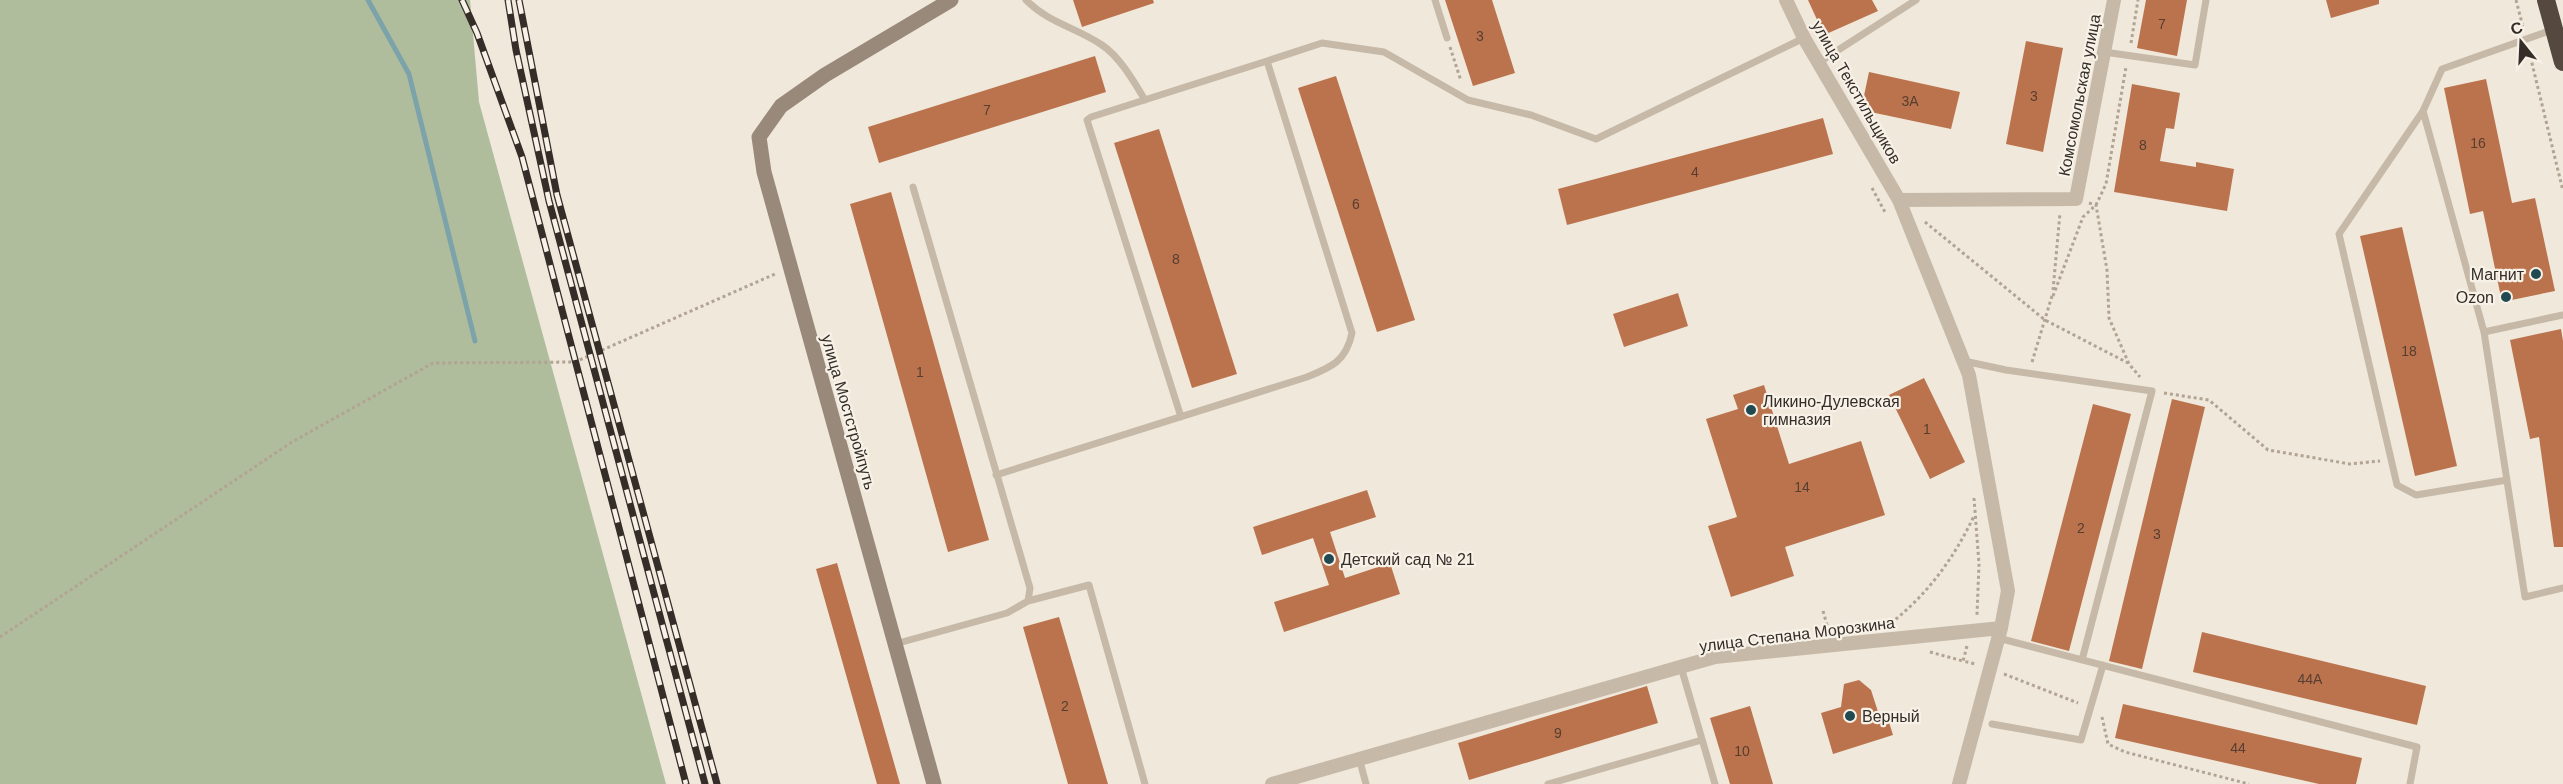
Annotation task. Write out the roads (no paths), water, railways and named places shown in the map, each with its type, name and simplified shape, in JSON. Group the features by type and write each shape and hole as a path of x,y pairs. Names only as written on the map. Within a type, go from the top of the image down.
{"highway":[{"path":"2547,0 2563,62"}],"street":[{"name":"улица Мостстройпуть","path":"934,784 764,172 759,137 781,106 825,75 951,0"},
{"name":"улица Текстильщиков","path":"1786,0 1818,63 1899,200 1969,375 2008,591 1999,633"},
{"name":"Комсомольская улица","path":"1899,200 2076,199 2114,0"},
{"name":"улица Степана Морозкина","path":"1272,784 1715,657 1972,631 1999,633"},
{"path":"1959,784 1999,633"}],"lane":[{"path":"1026,0 1041,15 1103,45 1145,100"},
{"path":"1435,0 1447,38"},
{"path":"1818,63 1916,0"},
{"path":"2104,52 2194,65 2206,0"},
{"path":"2507,480 2416,495 2397,485 2339,234 2423,111 2442,69 2554,29"},
{"path":"1181,417 1087,126 1087,120 1091,117 1323,43 1384,52 1468,99 1531,115 1596,139 1804,38"},
{"path":"996,475 1328,369 1340,360 1349,347 1352,333 1267,61"},
{"path":"2423,111 2484,332 2525,597 2563,588"},
{"path":"913,187 1030,588 1028,601"},
{"path":"2484,332 2563,315"},
{"path":"1963,361 2028,374 2152,391 2082,660"},
{"path":"895,644 1007,613 1028,601 1089,585 1144,784"},
{"path":"1999,633 2082,660 2417,747 2410,784"},
{"path":"1992,724 2080,740 2103,665"},
{"path":"1681,667 1715,784"},
{"path":"1548,784 1702,740"},
{"path":"1359,758 1366,784"}],"waterway":[{"path":"368,0 409,74 475,341"}],"railway":[{"path":"462,0 477,33 522,157 686,784"},
{"path":"508,0 516,50 549,201 705,784"},
{"path":"519,0 557,195 717,784"}],"place":[{"name":"Магнит","path":"2536,274"},
{"name":"Ozon","path":"2506,297"},
{"name":"Ликино-Дулевская гимназия","path":"1751,410"},
{"name":"Детский сад № 21","path":"1329,559"},
{"name":"Верный","path":"1850,716"}]}
